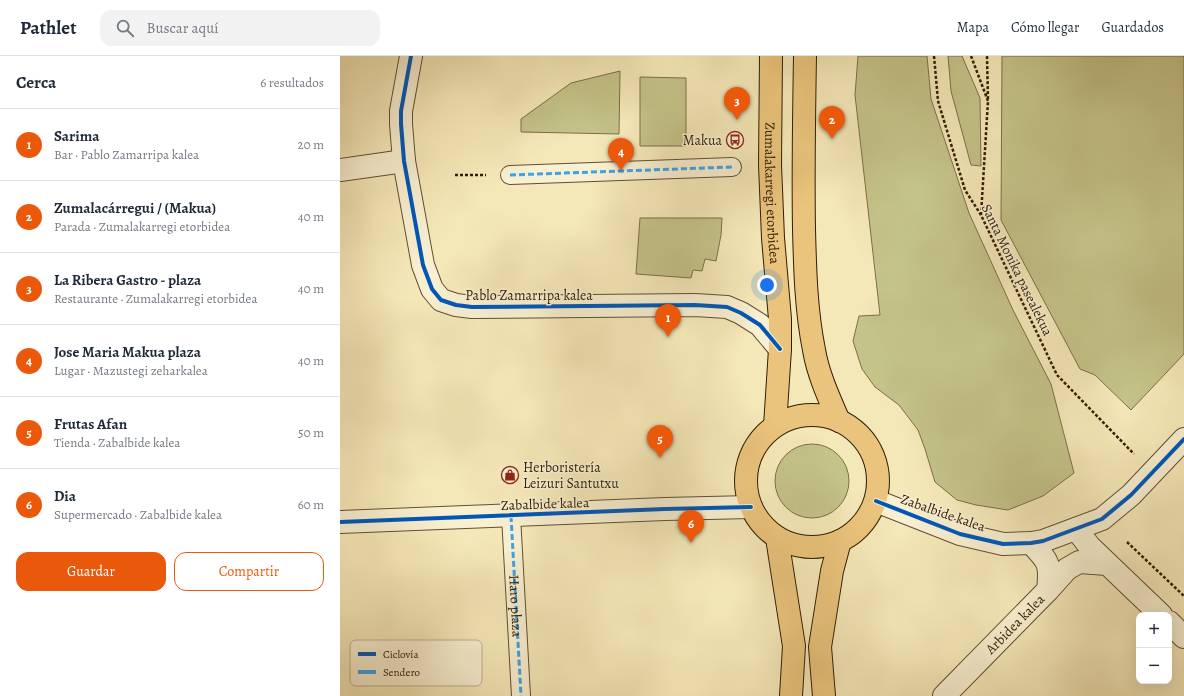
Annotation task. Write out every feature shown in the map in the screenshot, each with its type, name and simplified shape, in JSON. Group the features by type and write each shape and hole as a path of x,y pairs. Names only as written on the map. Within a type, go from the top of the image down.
{"main road":[{"name":"Zumalakarregi etorbidea","path":"771,56 770,165 773,238 780,319 780,350 775,426"},
{"path":"805,56 803,165 805,266 808,311 814,351 825,388 839,421"},
{"path":"807,415 823,416 839,421 851,427 861,437 875,460 878,474 876,501 867,518 856,531 840,541 825,546 808,547 792,545 777,538 761,525 751,507 746,493 745,477 748,462 754,448 763,436 775,426 790,418 807,415"},
{"path":"777,538 794,646 790,694"},
{"path":"824,696 820,647 832,571 840,541"}],"street":[{"name":"Pablo Zamarripa kalea","path":"411,56 401,111 404,161 423,265 432,289 441,300 456,305 472,307 695,305 727,307 741,313 760,325 780,350"},
{"path":"340,170 404,161"},
{"path":"510,175 732,167"},
{"name":"Zabalbide kalea","path":"876,501 960,534 1003,544 1031,544 1102,519 1131,495 1184,439"},
{"name":"Zabalbide kalea","path":"340,522 751,507"},
{"name":"Haro plaza","path":"510,516 521,696"},
{"path":"1076,529 1090,547 1158,612"},
{"name":"Arbidea kalea","path":"944,696 1048,590 1050,571 1046,560 1031,544"},
{"path":"1048,590 1067,570 1079,562 1107,564"},
{"path":"1172,625 1184,637"}],"path":[{"path":"971,56 988,101"},
{"path":"981,215 988,101 987,56"},
{"path":"455,175 510,175"},
{"path":"1127,542 1184,596"}],"shaded area":[{"path":"858,56 927,56 931,99 969,213 1013,310 1051,384 1074,473 1043,496 1008,510 976,505 957,500 935,482 918,430 899,405 875,387 862,369 853,341 859,316 880,315 855,95"},
{"path":"948,56 962,56 980,98 981,166 971,165 951,91"},
{"path":"1002,56 1184,56 1184,354 1131,410 1095,375 1080,369 1001,220"},
{"path":"620,71 619,134 521,132 521,119 571,83"},
{"path":"640,77 686,78 686,146 640,146"},
{"path":"640,218 722,218 721,235 716,261 705,259 702,271 693,270 691,278 636,274"},
{"path":"812,444 833,450 843,460 849,481 843,502 833,512 812,518 791,512 781,502 775,481 781,460 791,450"}],"marked path":[{"path":"510,175 732,167"},
{"path":"511,516 521,696"}],"cycle path":[{"path":"411,56 401,111 404,161 423,265 432,289 441,300 456,305 472,307 695,305 727,307 741,313 760,325 780,349"},
{"path":"876,501 960,534 1003,544 1043,541 1102,519 1131,495 1184,439"},
{"path":"340,522 751,507"}],"place":[{"name":"La Ribera Gastro - plaza","path":"737,120"},
{"name":"Zumalacárregui / (Makua)","path":"832,139"},
{"name":"Makua","path":"735,140"},
{"name":"Jose Maria Makua plaza","path":"621,171"},
{"name":"Sarima","path":"668,337"},
{"name":"Frutas Afan","path":"660,458"},
{"name":"Herboristería Leizuri Santutxu","path":"510,475"},
{"name":"Dia","path":"691,543"}]}
